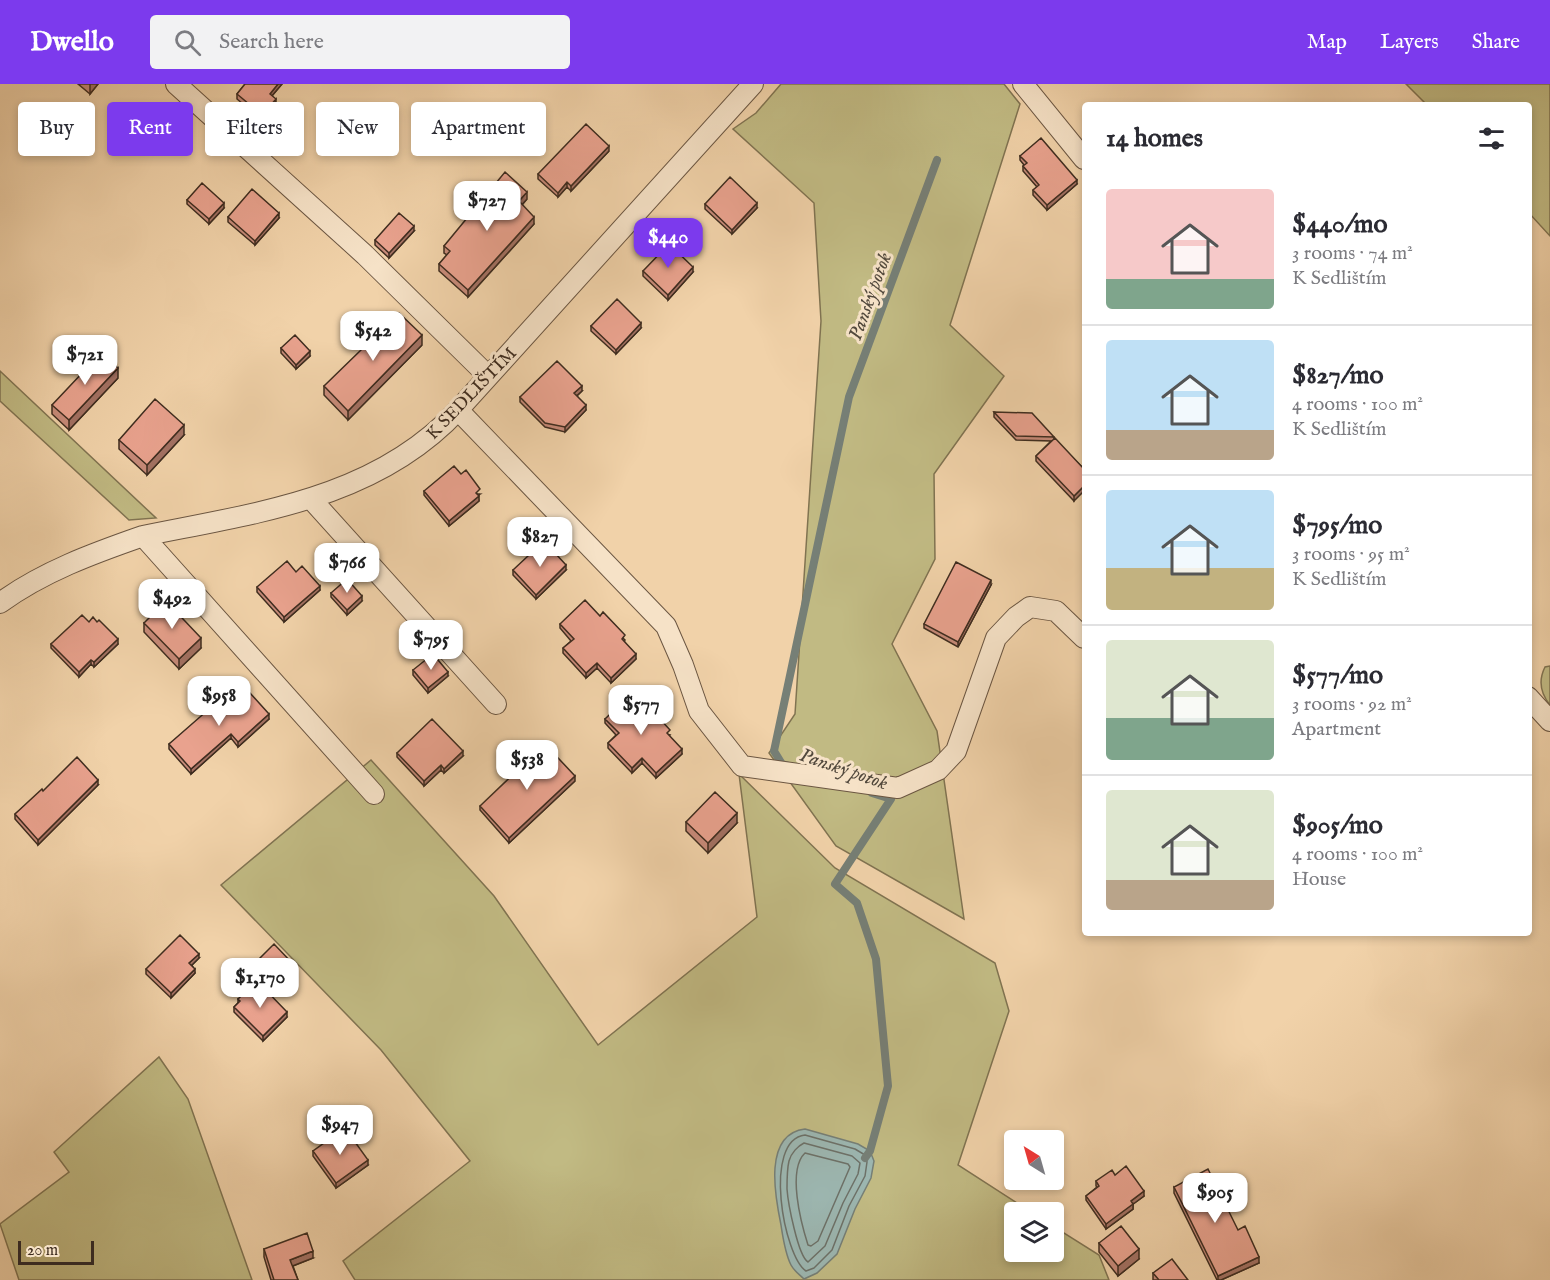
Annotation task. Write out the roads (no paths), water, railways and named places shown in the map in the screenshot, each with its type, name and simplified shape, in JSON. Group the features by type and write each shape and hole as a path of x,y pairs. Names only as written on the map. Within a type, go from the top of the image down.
{"street":[{"path":"176,84 364,255 488,376"},
{"name":"K SEDLIŠTÍM","path":"0,603 26,586 69,565 143,536 312,500 368,477 397,461 433,436 458,410 753,84"},
{"path":"1023,84 1082,157"},
{"path":"458,410 666,626 699,711 742,766 898,788 938,770 956,750 996,638 1016,617 1030,607 1056,611 1082,636"},
{"path":"312,500 496,704"},
{"path":"143,536 374,794"},
{"path":"1532,701 1550,721"}],"water":[{"path":"805,1129 858,1144 870,1151 874,1161 871,1178 855,1209 837,1254 817,1273 804,1279 792,1267 784,1245 776,1198 775,1168 777,1154 783,1142 792,1133"}],"waterway":[{"name":"Panský potok","path":"789,766 782,764 774,751 849,397 937,160"},
{"name":"Panský potok","path":"865,1158 870,1151 888,1086 876,959 857,903 835,884 891,799 872,793"}]}
